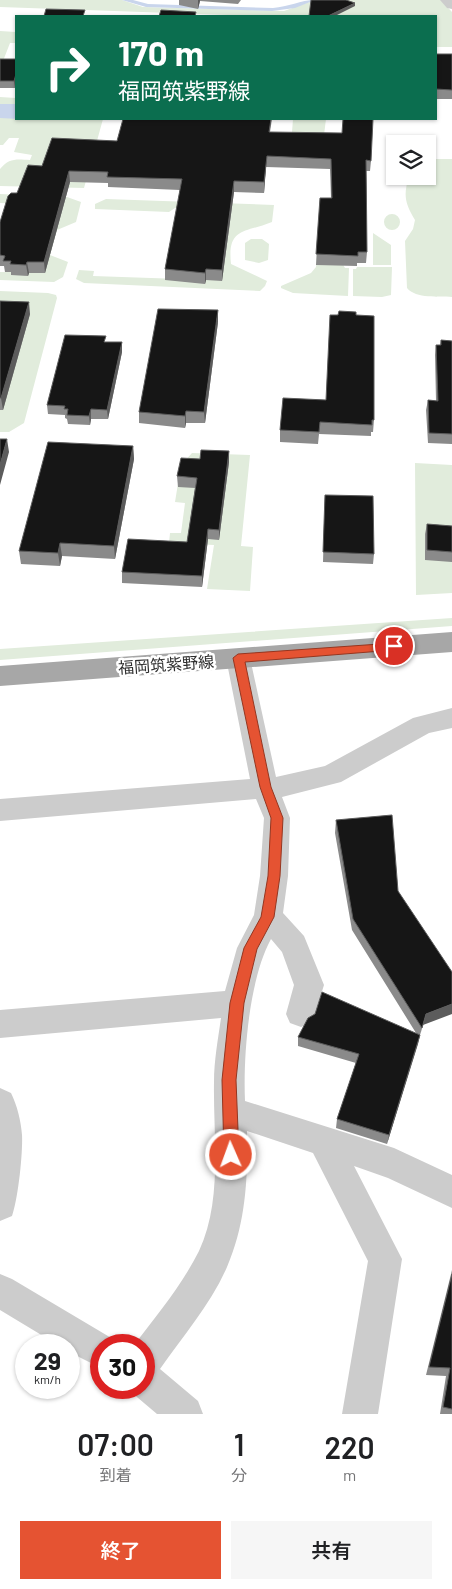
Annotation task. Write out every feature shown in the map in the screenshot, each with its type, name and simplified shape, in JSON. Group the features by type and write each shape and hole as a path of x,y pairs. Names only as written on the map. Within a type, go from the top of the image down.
{"main road":[{"name":"福岡筑紫野線","path":"0,676 452,642"}],"street":[{"path":"447,0 452,5"},
{"path":"155,1346 192,1296 214,1257 227,1212 232,1171 229,1080 237,1003 250,948 268,917 274,876 277,818 266,787 238,658"},
{"path":"0,810 287,786 332,776 422,725 452,718"},
{"path":"268,917 294,945 309,984 301,1014"},
{"path":"0,1024 237,1003"},
{"path":"0,1104 6,1135 0,1204"},
{"path":"230,1111 394,1164 452,1192"},
{"path":"324,1140 385,1259 360,1414"},
{"path":"0,1291 90,1345"},
{"path":"155,1388 185,1414"}],"green space":[{"path":"0,0 122,0 143,7 284,11 315,0 441,0 452,12 452,47 437,47 437,15 230,15 0,7"},
{"path":"0,31 15,32 15,43 10,43 3,61 0,61"},
{"path":"0,97 15,98 15,120 103,120 84,188 0,186 0,169 3,165 13,160 30,160 32,155 14,152 19,138 9,138 3,145 0,145"},
{"path":"293,120 326,120 324,135 294,134 292,132"},
{"path":"436,159 452,159 452,297 416,294 407,288 405,241 413,229 415,220 407,204 407,185 436,185"},
{"path":"0,194 67,197 81,202 76,222 57,230 50,255 68,262 63,277 54,282 0,280 0,272 5,272 25,204 0,203"},
{"path":"106,199 274,205 272,222 240,233 232,243 231,252 231,264 267,281 265,286 260,291 84,283 76,279 79,270 94,271 93,276 180,279 192,210 175,208 169,212 95,209 95,204"},
{"path":"389,214 395,214 400,219 398,228 389,230 384,225 384,219"},
{"path":"319,221 345,268 349,268 348,296 293,293 281,288 281,286 311,273 316,267"},
{"path":"373,233 391,245 391,265 373,265"},
{"path":"251,239 262,239 269,244 268,260 259,263 245,260 245,243"},
{"path":"357,267 392,267 391,295 382,297 353,296 353,269"},
{"path":"0,291 48,293 56,295 57,298 24,423 9,432 0,432"},
{"path":"192,453 250,455 241,546 253,547 250,591 207,589 214,545 169,543 170,533 181,533 185,503 175,502 181,465"},
{"path":"415,463 452,465 452,593 416,595"},
{"path":"452,618 452,626 0,660 0,649"}],"water":[{"path":"122,0 133,0 148,4 273,8 315,0 295,8 272,11 146,7"},
{"path":"0,104 15,104 15,119 0,118"}],"building":[{"path":"311,0 346,0 355,3 330,15 309,15"},
{"path":"46,9 85,10 83,15 44,15"},
{"path":"161,10 196,12 195,15 159,15"},
{"path":"437,54 452,54 452,90 437,89"},
{"path":"0,59 15,59 14,81 0,81"},
{"path":"123,120 271,120 269,132 342,133 343,120 373,120 371,161 366,160 367,252 358,252 358,256 316,254 320,198 332,198 331,159 267,156 264,182 234,181 222,270 206,269 205,273 165,269 182,179 107,177 108,172 69,171 44,262 27,262 26,265 10,264 11,261 3,261 5,256 0,255 0,222 8,196 11,193 17,193 28,165 42,166 52,138 117,141"},
{"path":"0,301 29,302 1,398 0,398"},
{"path":"158,309 218,310 204,412 186,411 185,416 139,412"},
{"path":"339,311 356,312 356,315 374,316 374,420 372,420 372,425 320,422 319,432 280,430 283,398 326,400 330,315 338,315"},
{"path":"65,335 106,336 104,342 122,342 107,410 91,409 89,416 67,415 68,409 64,409 65,406 47,405"},
{"path":"441,340 452,341 452,434 429,433 428,400 438,401 436,345 441,345"},
{"path":"0,439 7,439 0,465"},
{"path":"48,442 133,446 114,546 60,543 58,553 19,551"},
{"path":"201,450 229,451 219,530 208,529 202,576 122,572 128,539 187,542 197,478 177,476 181,458 200,459"},
{"path":"325,495 373,496 374,554 323,552"},
{"path":"427,524 452,526 452,552 427,550"},
{"path":"392,815 398,891 452,972 452,1004 426,1014 422,1028 353,919 336,820"},
{"path":"322,992 420,1035 389,1135 337,1119 359,1054 298,1037 308,1018 315,1014"},
{"path":"452,1274 452,1409 443,1407 450,1368 429,1367"}],"route":[{"path":"231,1155 229,1080 237,1003 250,948 268,917 274,876 277,818 266,787 238,658 394,646"}]}
